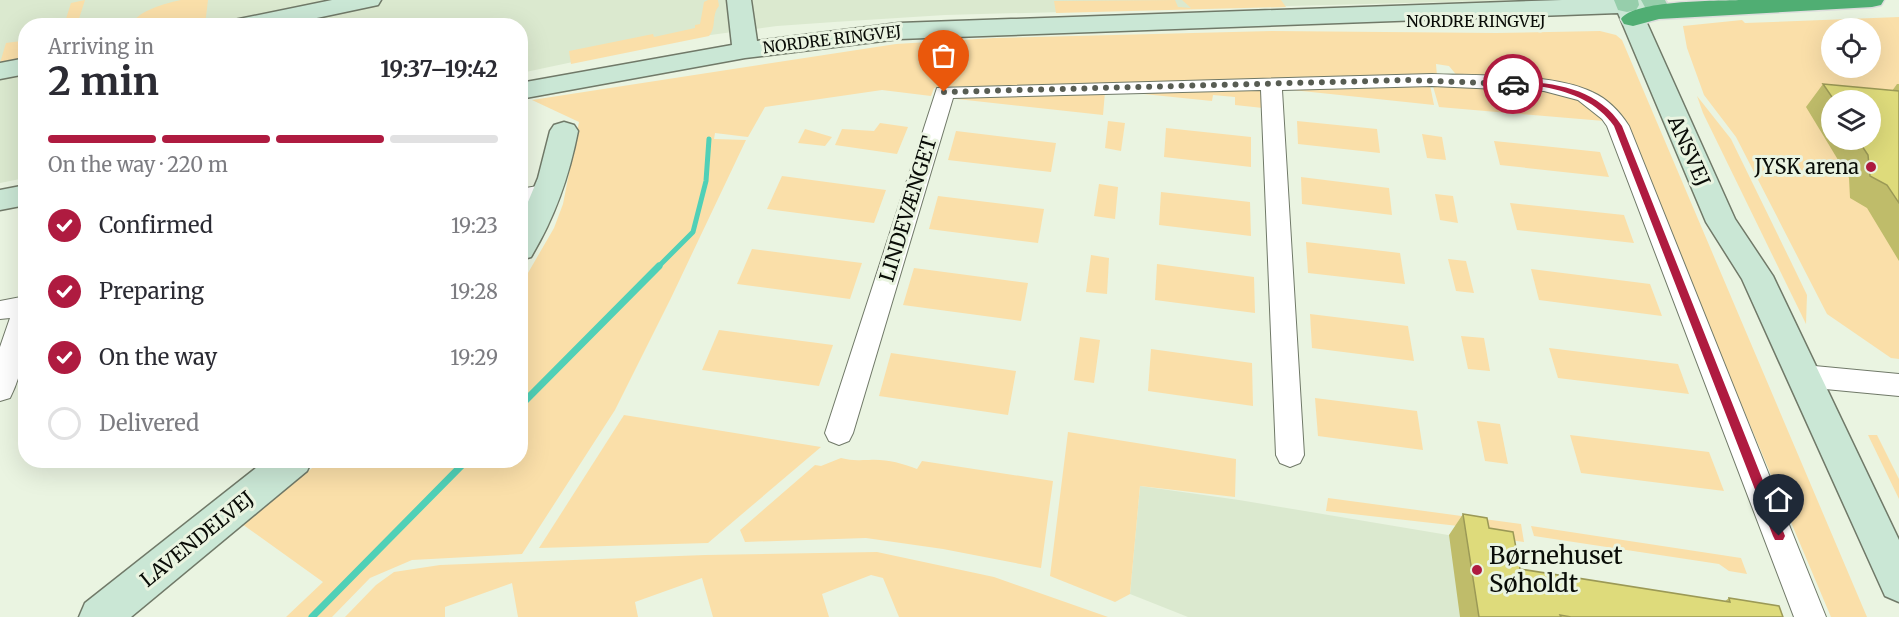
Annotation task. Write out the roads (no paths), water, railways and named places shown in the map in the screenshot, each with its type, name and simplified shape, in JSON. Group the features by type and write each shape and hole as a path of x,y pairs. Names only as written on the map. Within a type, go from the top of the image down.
{"highway":[{"path":"1643,9 1821,0"},
{"path":"1643,9 1880,5"}],"main road":[{"path":"279,18 369,0"},
{"path":"739,0 746,50"},
{"name":"NORDRE RINGVEJ","path":"1292,19 1470,23 1643,9"},
{"name":"NORDRE RINGVEJ","path":"528,90 746,50 899,31 1292,19 1372,14 1643,9"},
{"name":"ANSVEJ","path":"1643,9 1659,83 1721,222 1757,276 1899,583"},
{"path":"0,71 18,68"},
{"path":"528,237 537,223 549,192 564,131"},
{"path":"0,200 18,197"},
{"name":"LAVENDELVEJ","path":"100,617 284,468"}],"street":[{"name":"LINDEVÆNGET","path":"839,433 944,92 1271,82 1432,80 1545,85 1585,96 1610,114 1618,126 1810,617"},
{"path":"1271,82 1290,455"},
{"path":"528,196 549,192"},
{"path":"0,310 18,307"},
{"path":"0,390 18,331"},
{"path":"1804,375 1899,385"}],"waterway":[{"path":"659,266 693,232 706,181 709,139"},
{"path":"528,398 659,266"},
{"path":"312,617 459,468"}],"place":[{"name":"JYSK arena","path":"1871,167"},
{"name":"Børnehuset Søholdt","path":"1477,570"}]}
